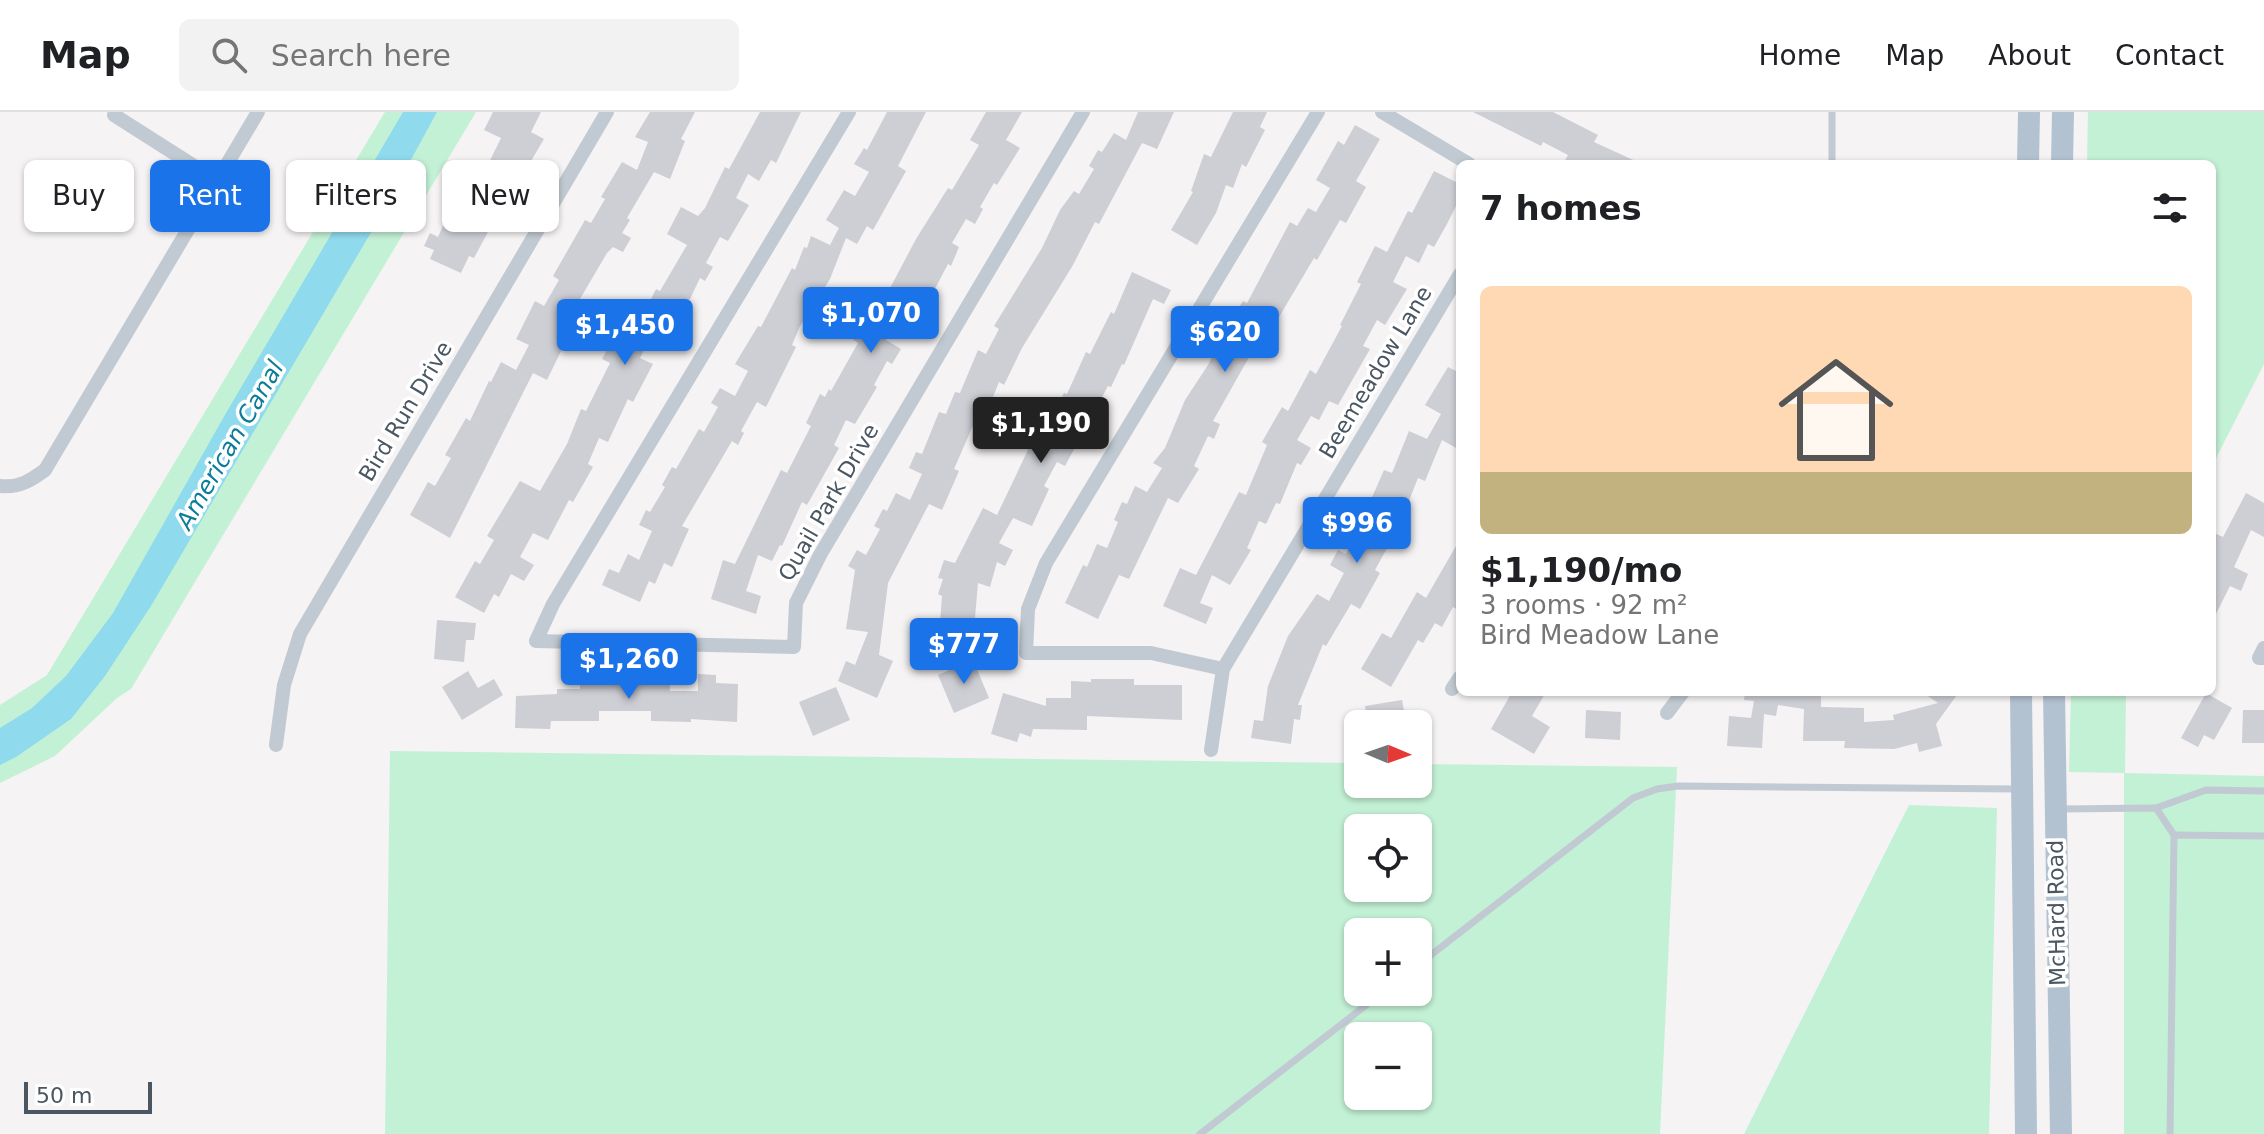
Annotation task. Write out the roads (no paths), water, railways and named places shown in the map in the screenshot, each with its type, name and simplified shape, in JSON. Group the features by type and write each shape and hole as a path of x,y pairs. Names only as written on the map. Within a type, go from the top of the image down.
{"main road":[{"path":"2028,160 2029,112"},
{"path":"2062,160 2063,112"},
{"name":"McHard Road","path":"2021,696 2026,1134"},
{"name":"McHard Road","path":"2054,696 2061,1134"}],"street":[{"path":"228,160 258,112"},
{"name":"Bird Run Drive","path":"276,745 284,685 300,634 607,112"},
{"name":"Quail Park Drive","path":"849,112 553,604 536,641 794,647 796,603 820,555 1083,112"},
{"path":"1223,669 1151,653 1026,653 1028,609 1046,563 1318,112"},
{"path":"1382,112 1462,160"},
{"path":"114,115 185,160"},
{"path":"0,486 13,487 29,482 45,470 185,232"},
{"name":"Beemeadow Lane","path":"1211,750 1223,669 1456,281"},
{"path":"2264,648 2259,658 2264,658"},
{"path":"1667,713 1680,696"}],"lane":[{"path":"1832,112 1832,160"},
{"path":"1432,954 1633,798 1657,789 1678,786 1812,785 2020,789"},
{"path":"2054,809 2156,808 2206,790 2264,791"},
{"path":"2156,808 2174,835 2170,1134"},
{"path":"2174,835 2264,836"},
{"path":"1200,1134 1365,1006"}],"water":[{"name":"American Canal","path":"403,112 437,112 411,160 375,160"},
{"name":"American Canal","path":"332,232 371,232 151,606 105,676 71,719 0,765 0,728 32,708 66,676 113,613"}]}
